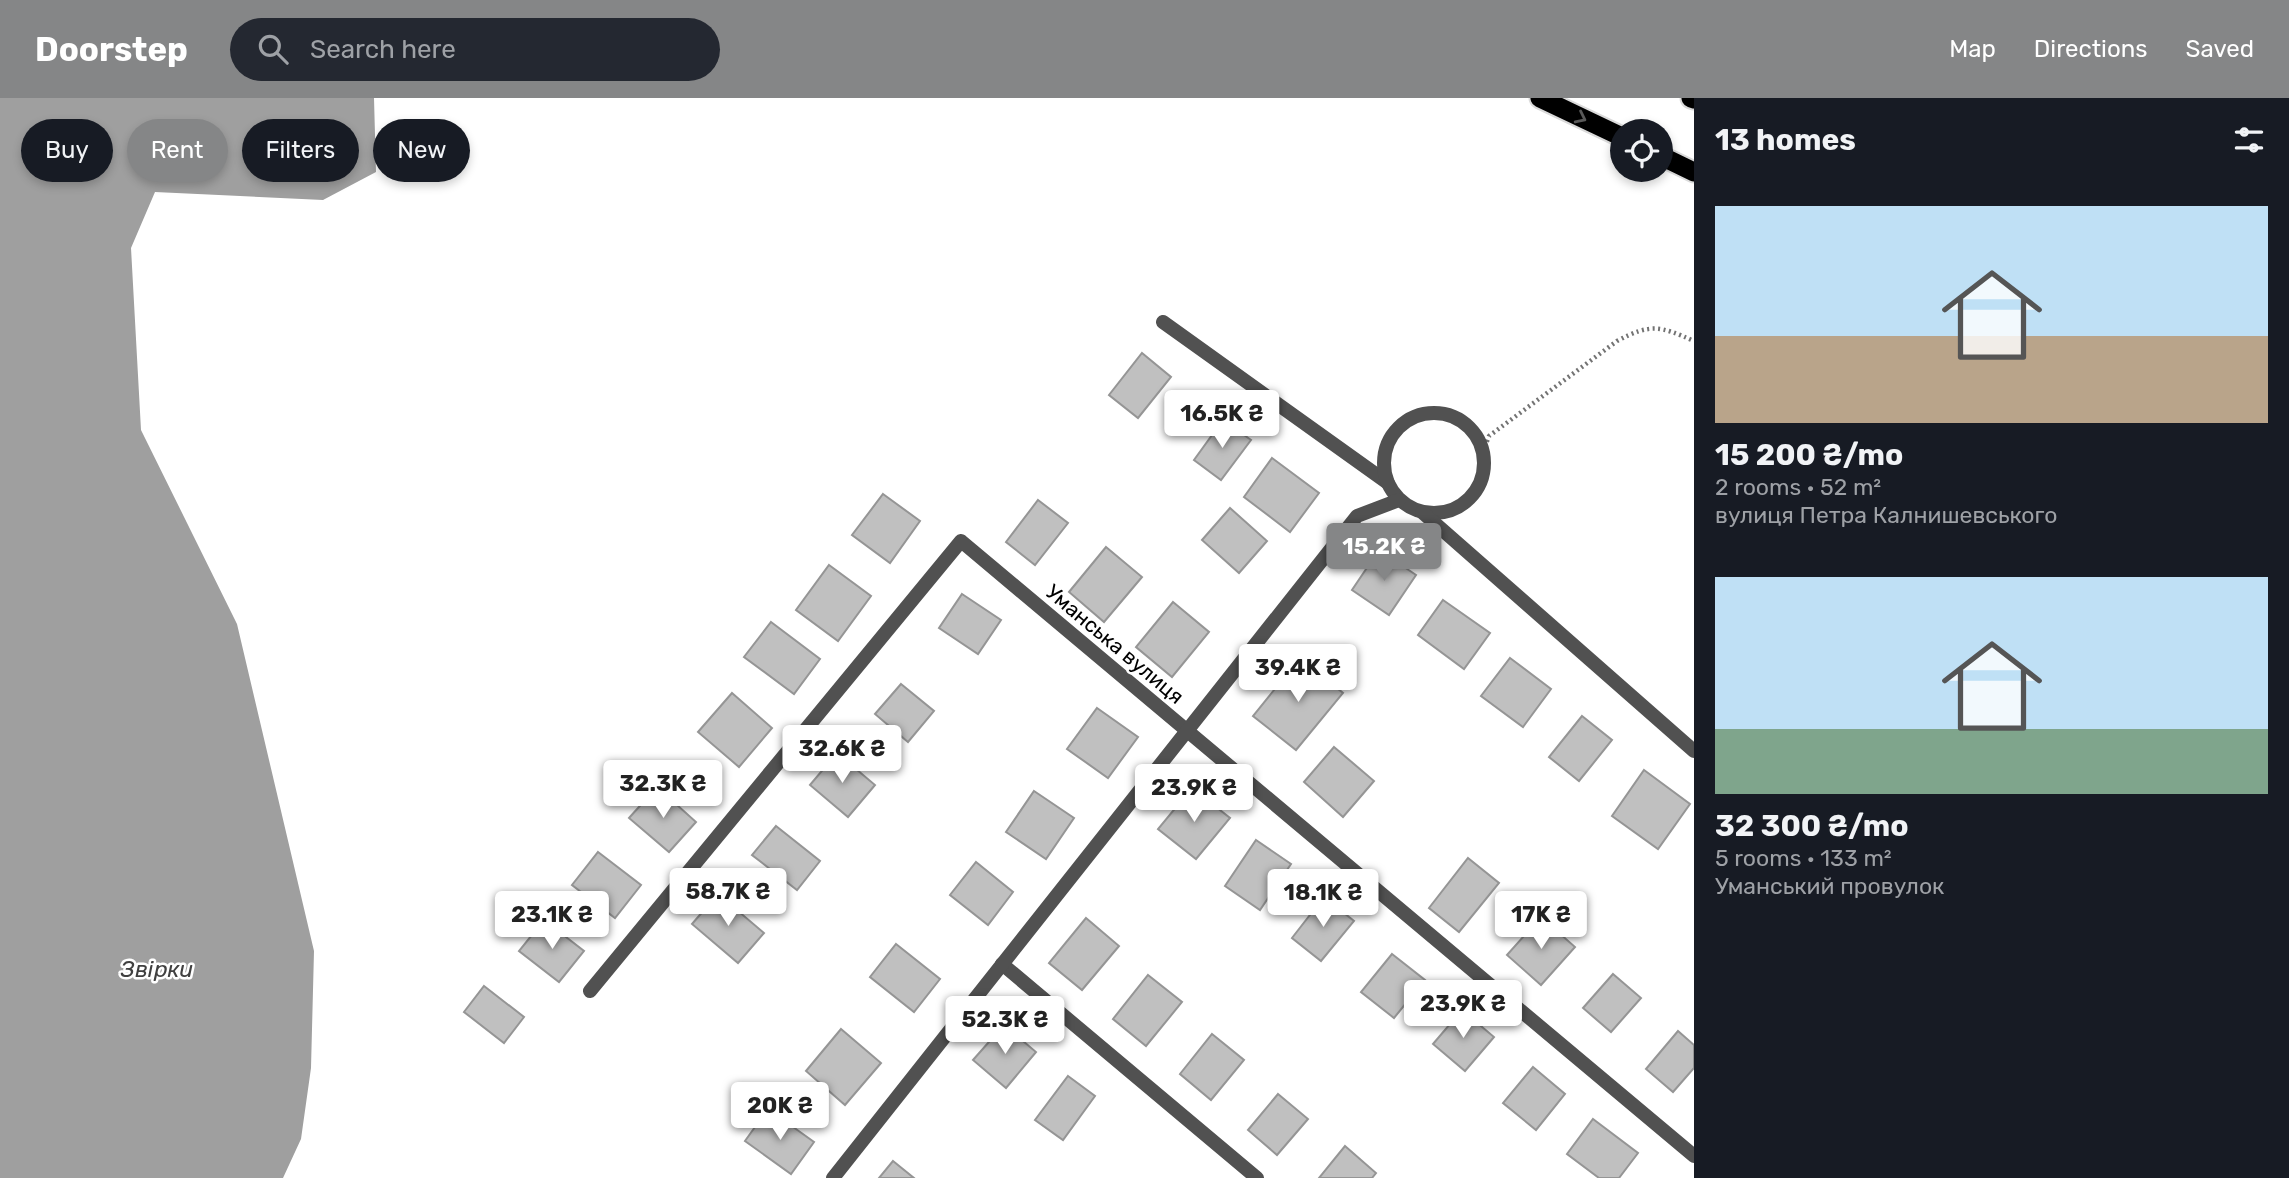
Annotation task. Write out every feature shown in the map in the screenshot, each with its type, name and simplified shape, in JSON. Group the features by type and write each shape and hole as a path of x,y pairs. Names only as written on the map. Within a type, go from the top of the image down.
{"highway":[{"path":"1540,98 1610,131"},
{"path":"1673,162 1694,172"}],"street":[{"path":"1163,322 1388,483"},
{"path":"1422,512 1438,513 1455,509 1469,499 1479,485 1483,452 1476,437 1465,424 1451,416 1434,413 1418,415 1404,423 1392,435 1384,467 1388,483 1399,500 1422,512 1694,751"},
{"path":"834,1178 1357,516 1399,500"},
{"name":"Уманська вулиця","path":"590,991 961,541 1694,1156"},
{"path":"1002,964 1257,1178"}],"path":[{"path":"1483,452 1489,436 1617,341 1640,329 1657,328 1694,341"}],"water":[{"name":"Звірки","path":"0,98 374,98 373,174 359,181 359,119 242,119 242,182 357,182 323,200 155,192 131,248 141,430 237,624 314,951 311,1068 301,1139 283,1178 0,1178"}],"building":[{"path":"1142,353 1171,377 1138,418 1109,395"},
{"path":"1223,420 1251,440 1221,480 1194,460"},
{"path":"1272,458 1319,493 1290,532 1244,497"},
{"path":"883,494 920,521 890,563 852,535"},
{"path":"1038,500 1068,523 1035,565 1006,542"},
{"path":"1230,508 1267,541 1239,573 1202,540"},
{"path":"1106,547 1142,577 1104,622 1069,592"},
{"path":"1379,550 1416,575 1389,615 1352,590"},
{"path":"829,565 871,596 838,641 796,610"},
{"path":"962,594 1001,620 978,654 939,628"},
{"path":"1443,600 1490,633 1464,669 1418,635"},
{"path":"1173,602 1209,632 1172,677 1136,647"},
{"path":"771,622 820,659 794,694 744,657"},
{"path":"1300,658 1343,693 1296,750 1253,716"},
{"path":"1510,658 1551,689 1523,727 1481,696"},
{"path":"901,684 934,711 908,742 875,714"},
{"path":"732,693 772,728 739,767 698,732"},
{"path":"1097,708 1138,737 1108,778 1067,749"},
{"path":"1582,716 1612,740 1579,781 1549,757"},
{"path":"1334,747 1374,781 1343,817 1304,782"},
{"path":"837,753 875,785 848,817 810,785"},
{"path":"1644,770 1690,804 1658,849 1612,816"},
{"path":"657,787 696,822 669,852 629,818"},
{"path":"1192,788 1230,818 1196,859 1158,829"},
{"path":"1034,791 1074,818 1046,859 1006,832"},
{"path":"776,826 820,861 797,890 752,855"},
{"path":"1256,840 1291,864 1260,910 1225,886"},
{"path":"598,852 641,885 615,918 572,885"},
{"path":"1468,858 1499,883 1459,932 1429,908"},
{"path":"976,862 1013,892 988,925 950,895"},
{"path":"718,894 764,933 738,963 692,924"},
{"path":"1324,897 1354,921 1321,961 1292,938"},
{"path":"1541,917 1575,947 1541,985 1507,955"},
{"path":"1086,918 1119,946 1082,990 1049,963"},
{"path":"544,920 584,951 559,982 519,951"},
{"path":"896,944 940,979 914,1012 870,977"},
{"path":"1392,954 1425,980 1394,1018 1361,992"},
{"path":"1613,974 1641,998 1611,1032 1583,1008"},
{"path":"1148,975 1182,1002 1146,1046 1113,1019"},
{"path":"484,986 524,1017 504,1043 464,1012"},
{"path":"1462,1010 1494,1037 1465,1071 1433,1044"},
{"path":"1004,1025 1036,1052 1006,1088 973,1060"},
{"path":"841,1029 881,1063 845,1105 806,1071"},
{"path":"1678,1031 1694,1045 1694,1068 1673,1092 1646,1069"},
{"path":"1212,1034 1244,1060 1211,1100 1180,1074"},
{"path":"1533,1067 1565,1094 1536,1130 1503,1103"},
{"path":"1068,1076 1095,1096 1063,1140 1035,1120"},
{"path":"1278,1094 1308,1119 1277,1155 1248,1130"},
{"path":"768,1109 814,1142 791,1174 745,1141"},
{"path":"1593,1119 1638,1153 1619,1178 1599,1178 1567,1154"},
{"path":"1345,1146 1376,1173 1372,1178 1319,1178"},
{"path":"893,1161 914,1178 879,1178"}]}
